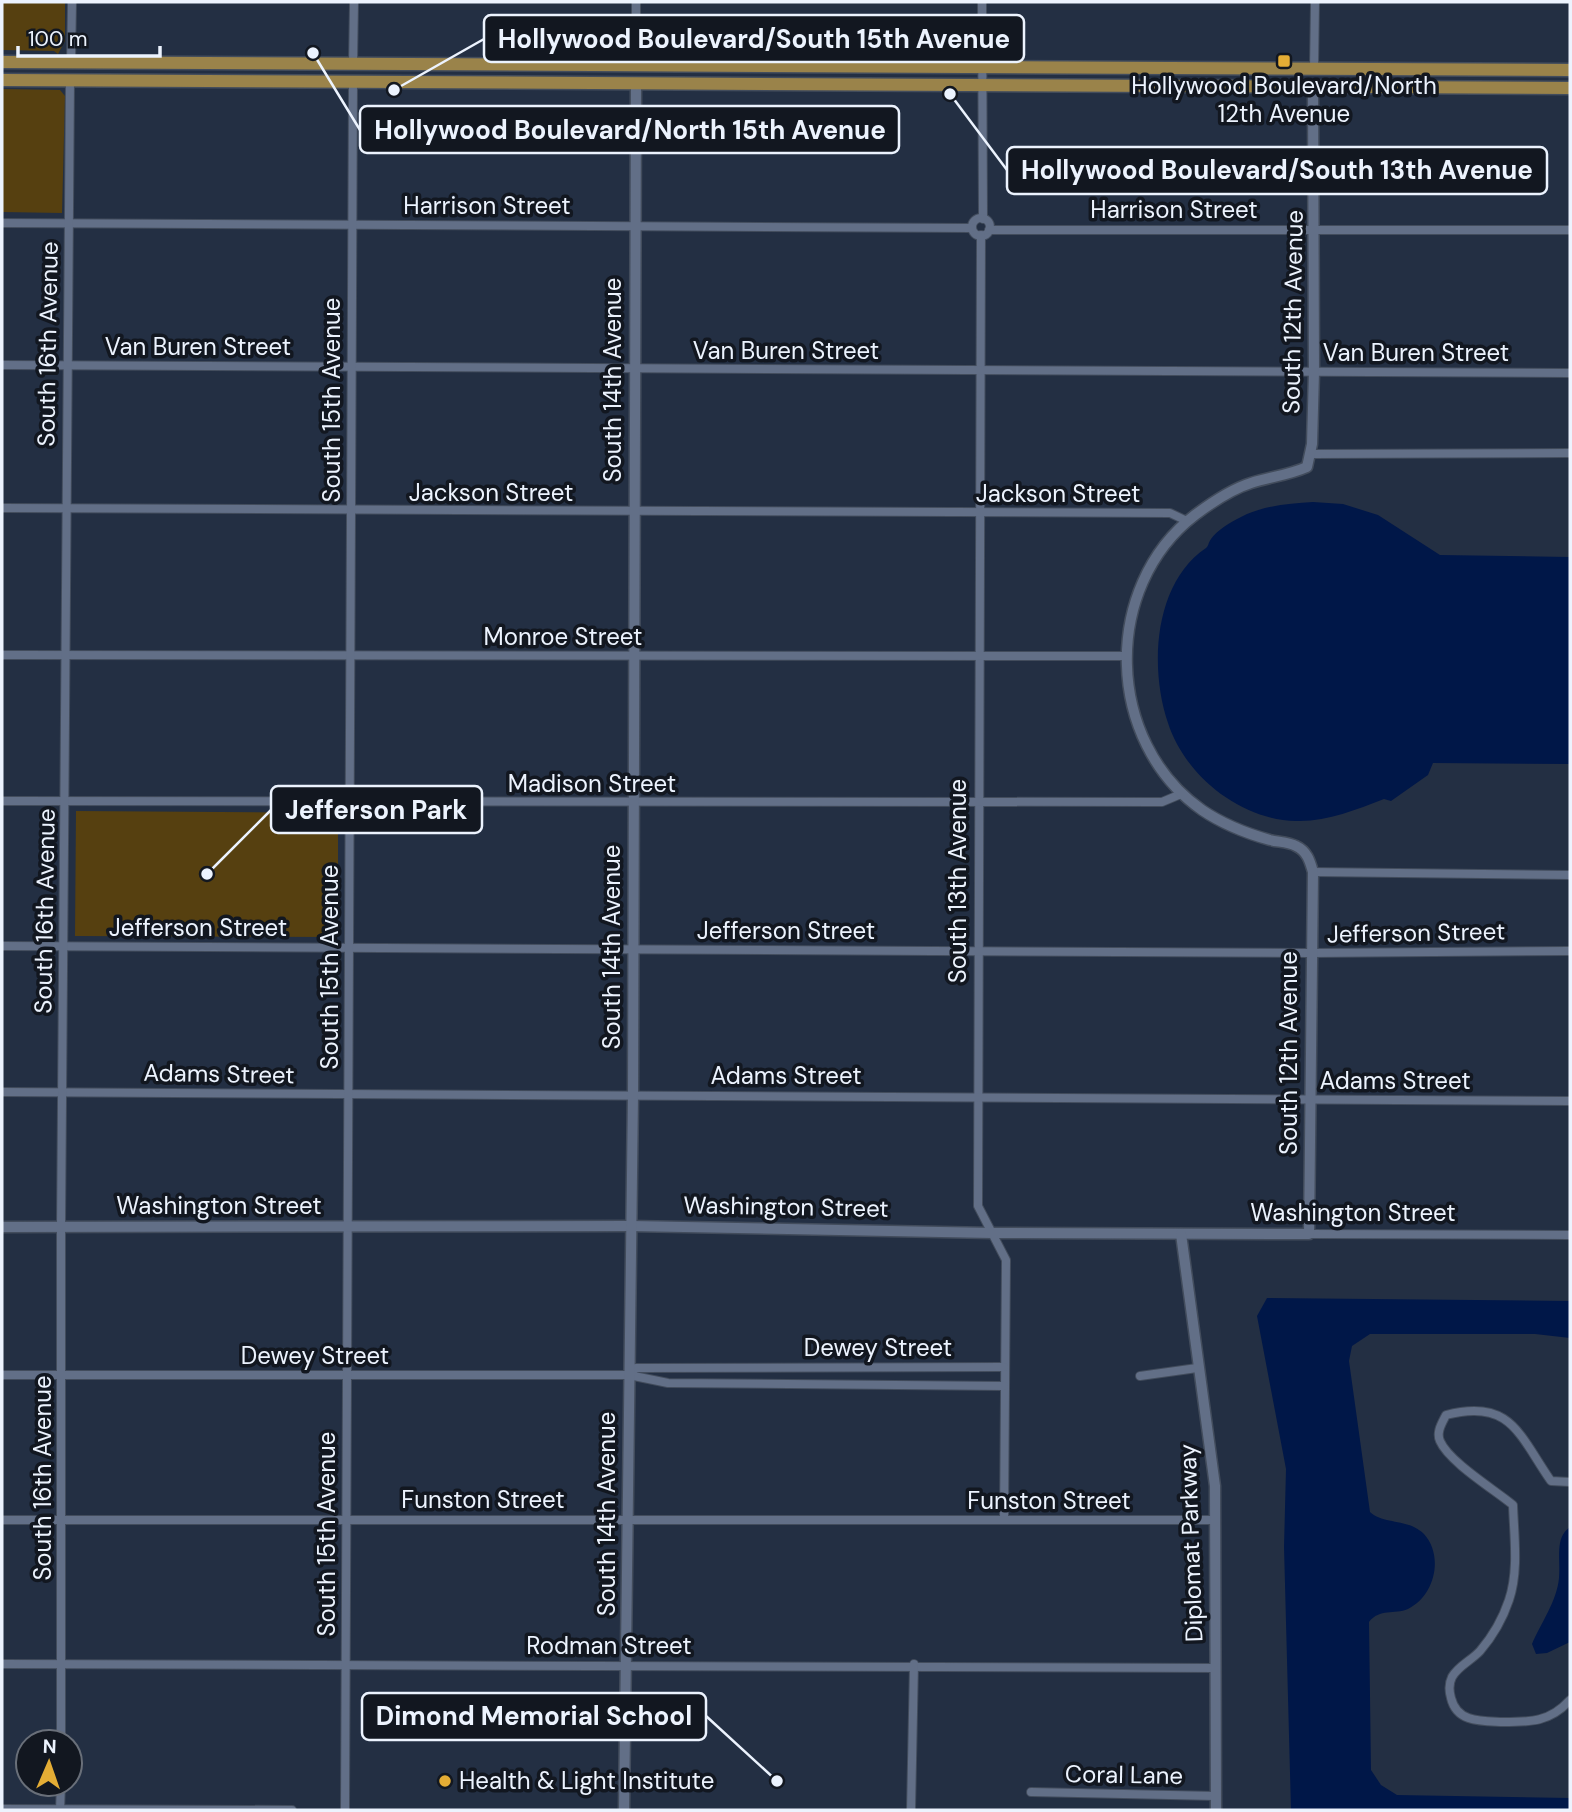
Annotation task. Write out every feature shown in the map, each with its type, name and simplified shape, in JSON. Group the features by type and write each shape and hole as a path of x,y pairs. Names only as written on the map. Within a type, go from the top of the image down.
{"main road":[{"path":"2,62 1570,70"},
{"path":"70,81 84,68 96,62"},
{"path":"298,82 354,64"},
{"path":"353,82 368,74 404,66"},
{"path":"2,80 1570,89"}],"street":[{"path":"71,62 72,2"},
{"path":"354,2 354,64"},
{"path":"636,2 636,65"},
{"path":"982,2 983,219 989,224 985,233 972,228 975,221 983,219"},
{"path":"1314,69 1315,2"},
{"name":"South 16th Avenue","path":"61,1728 61,1227 70,81"},
{"name":"South 15th Avenue","path":"345,1810 353,82"},
{"name":"South 14th Avenue","path":"624,1810 633,1095 636,83"},
{"name":"South 12th Avenue","path":"1311,454 1315,229 1313,87"},
{"name":"Harrison Street","path":"2,223 972,228"},
{"name":"Harrison Street","path":"985,233 1315,229 1570,230"},
{"name":"South 13th Avenue","path":"985,233 981,372 978,1206 1006,1260 1004,1520"},
{"name":"Van Buren Street","path":"2,365 1570,373"},
{"path":"1570,453 1311,454 1307,467 1291,474 1248,484 1208,506 1173,535 1150,567 1134,608 1124,656 1136,723 1163,771 1181,794 1226,825 1297,846 1308,857 1313,872 1570,875"},
{"name":"Jackson Street","path":"2,508 351,512 1170,513 1187,521"},
{"name":"Monroe Street","path":"2,655 1124,656"},
{"name":"Madison Street","path":"2,801 1162,802 1181,794"},
{"name":"South 12th Avenue","path":"1309,1234 1310,953 1313,872"},
{"name":"Jefferson Street","path":"2,946 1310,953 1570,951"},
{"name":"Adams Street","path":"2,1092 1570,1101"},
{"name":"Washington Street","path":"2,1227 631,1226 992,1233 1570,1234"},
{"name":"Diplomat Parkway","path":"1181,1234 1197,1368 1212,1452 1215,1520 1216,1810"},
{"name":"Dewey Street","path":"629,1375 636,1367 1004,1367"},
{"path":"1140,1376 1197,1368"},
{"name":"Dewey Street","path":"2,1375 629,1375 668,1383 1004,1386"},
{"path":"1570,1482 1551,1481 1511,1424 1498,1413 1468,1409 1446,1415 1439,1428 1440,1441 1449,1453 1513,1505 1515,1578 1508,1601 1493,1633 1479,1652 1452,1677 1449,1690 1452,1704 1462,1716 1473,1721 1536,1722 1557,1714 1570,1700"},
{"name":"Funston Street","path":"2,1520 1215,1520"},
{"name":"Rodman Street","path":"2,1664 914,1664 1216,1668"},
{"path":"911,1810 914,1664"},
{"name":"Coral Lane","path":"1031,1792 1216,1796"},
{"path":"2,1809 292,1810"}],"shaded area":[{"path":"2,2 65,2 65,41 58,54 54,51 2,50"},
{"path":"2,89 60,90 65,96 62,213 2,212"},
{"path":"76,811 338,813 338,937 75,936"}],"water":[{"path":"1313,502 1343,504 1378,515 1440,555 1570,557 1570,764 1433,763 1428,775 1391,801 1384,799 1341,814 1307,821 1275,819 1255,813 1218,792 1201,777 1176,742 1162,701 1158,652 1166,604 1175,582 1189,563 1224,526 1258,510"},
{"path":"1267,1298 1570,1301 1570,1338 1535,1334 1370,1334 1352,1346 1349,1361 1370,1512 1382,1519 1418,1529 1430,1543 1435,1564 1430,1585 1417,1603 1403,1611 1382,1613 1369,1622 1371,1770 1381,1785 1397,1795 1570,1798 1570,1810 1291,1810 1284,1547 1286,1469 1257,1316"},
{"path":"1570,1527 1570,1642 1547,1653 1536,1654 1532,1644 1558,1587 1560,1543"}],"place":[{"name":"Hollywood Boulevard/North 15th Avenue","path":"313,53"},
{"name":"Hollywood Boulevard/North 12th Avenue","path":"1284,61"},
{"name":"Hollywood Boulevard/South 15th Avenue","path":"394,90"},
{"name":"Hollywood Boulevard/South 13th Avenue","path":"950,94"},
{"name":"Jefferson Park","path":"207,874"},
{"name":"Health & Light Institute","path":"445,1781"},
{"name":"Dimond Memorial School","path":"777,1781"}]}
